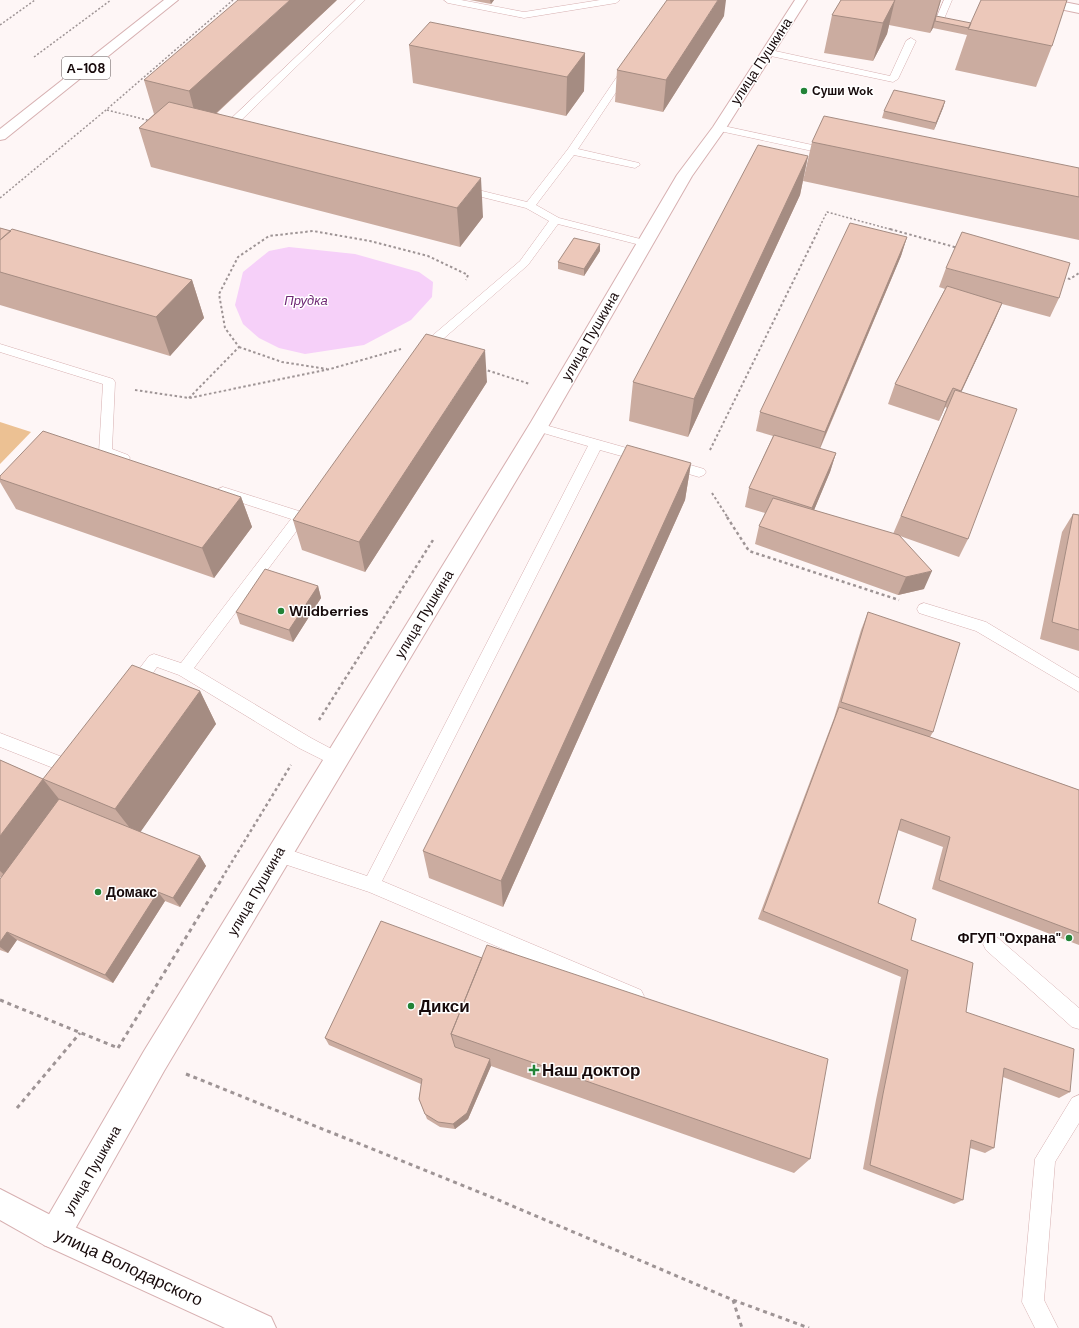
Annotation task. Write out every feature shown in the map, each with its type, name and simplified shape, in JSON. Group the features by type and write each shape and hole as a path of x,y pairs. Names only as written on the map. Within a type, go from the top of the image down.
{"main road":[{"name":"А-108","path":"0,136 172,0"},
{"name":"улица Пушкина","path":"56,1234 154,1061 335,759 538,427 684,175 718,128 801,0"},
{"path":"1036,0 1079,9"},
{"name":"улица Володарского","path":"0,1204 56,1234 260,1328"}],"lane":[{"path":"238,136 223,132 361,0"},
{"path":"448,0 524,15 616,0"},
{"path":"940,19 948,0"},
{"path":"766,52 894,79 911,40"},
{"path":"530,206 572,151 636,56"},
{"path":"718,128 841,154"},
{"path":"572,151 635,165"},
{"path":"454,187 530,206 556,220 644,243"},
{"path":"414,362 424,349 524,263 556,220"},
{"path":"0,348 109,382 105,452 135,462"},
{"path":"538,427 699,472"},
{"path":"370,885 596,444"},
{"path":"210,487 300,517"},
{"path":"184,670 310,505"},
{"path":"924,609 981,626 1079,686"},
{"path":"127,696 154,660 184,670 304,743 335,759"},
{"path":"0,740 71,768 80,756"},
{"path":"278,854 370,885 650,1002"},
{"path":"992,944 1079,1020"},
{"path":"1047,1328 1033,1302 1045,1159 1079,1105"}],"path":[{"path":"0,25 35,0"},
{"path":"34,56 111,0"},
{"path":"0,198 106,110 233,0"},
{"path":"106,110 157,122"},
{"path":"924,609 749,551 699,472 827,212 964,249"},
{"path":"330,369 282,362 239,347 225,328 220,294 238,257 269,236 312,231 370,241 428,256 468,275 464,282"},
{"path":"1063,276 1070,278 1079,273"},
{"path":"399,349 405,345"},
{"path":"189,398 239,347"},
{"path":"109,382 143,392 189,398 330,369 399,349 424,349"},
{"path":"480,368 530,385"},
{"path":"0,1000 489,1196 733,1300 809,1328"},
{"path":"17,1108 80,1033"},
{"path":"733,1300 742,1328"}],"shaded area":[{"path":"0,422 31,432 0,464"}],"water":[{"name":"Прудка","path":"289,247 355,254 419,272 433,282 432,297 411,320 364,345 305,354 279,348 259,338 243,324 235,305 243,272 269,251"}],"building":[{"path":"238,0 290,0 189,91 144,80"},
{"path":"667,0 718,0 666,80 617,70"},
{"path":"841,0 895,0 883,23 832,15"},
{"path":"981,0 1067,0 1052,46 968,29"},
{"path":"936,16 971,23 969,28 935,21"},
{"path":"430,22 585,53 567,77 409,45"},
{"path":"894,90 945,101 936,123 884,111"},
{"path":"169,102 481,178 457,208 139,128"},
{"path":"824,116 1079,168 1079,197 812,142"},
{"path":"758,145 808,156 694,399 633,382"},
{"path":"850,223 907,237 825,432 760,412"},
{"path":"0,228 11,231 0,240"},
{"path":"12,229 192,280 156,317 0,272 0,240"},
{"path":"962,232 1070,263 1059,298 946,268"},
{"path":"574,238 600,244 584,269 558,262"},
{"path":"947,286 1002,303 961,391 953,388 946,402 895,384"},
{"path":"426,334 485,350 359,542 293,520"},
{"path":"955,390 1017,409 968,539 901,516"},
{"path":"43,431 241,497 202,548 0,479 0,476"},
{"path":"774,435 836,453 812,508 749,488"},
{"path":"627,445 691,463 501,881 423,851"},
{"path":"773,498 899,535 932,571 906,577 759,526"},
{"path":"1073,514 1079,515 1079,630 1052,622"},
{"name":"Wildberries","path":"265,569 318,586 289,630 236,612"},
{"path":"868,612 960,643 933,732 841,702"},
{"path":"132,665 200,691 115,809 43,779"},
{"path":"839,707 930,737 1079,790 1079,933 939,880 950,837 901,819 878,903 916,919 911,940 973,963 966,1012 1074,1049 1070,1092 1004,1068 994,1148 971,1140 963,1200 870,1165 908,970 763,911"},
{"path":"0,760 43,779 0,836"},
{"name":"Домакс","path":"59,799 200,856 173,898 158,892 105,975 7,932 0,942 0,879"},
{"name":"Дикси","path":"381,921 482,958 451,1034 455,1047 490,1059 467,1113 453,1124 438,1122 425,1114 419,1099 422,1079 325,1038"},
{"path":"487,945 828,1059 810,1159 451,1034"}],"place":[{"name":"Суши Wok","path":"804,91"},
{"name":"Wildberries","path":"281,611"},
{"name":"Домакс","path":"98,892"},
{"name":"ФГУП \"Охрана\"","path":"1069,938"},
{"name":"Дикси","path":"411,1006"},
{"name":"Наш доктор","path":"534,1070"}]}
